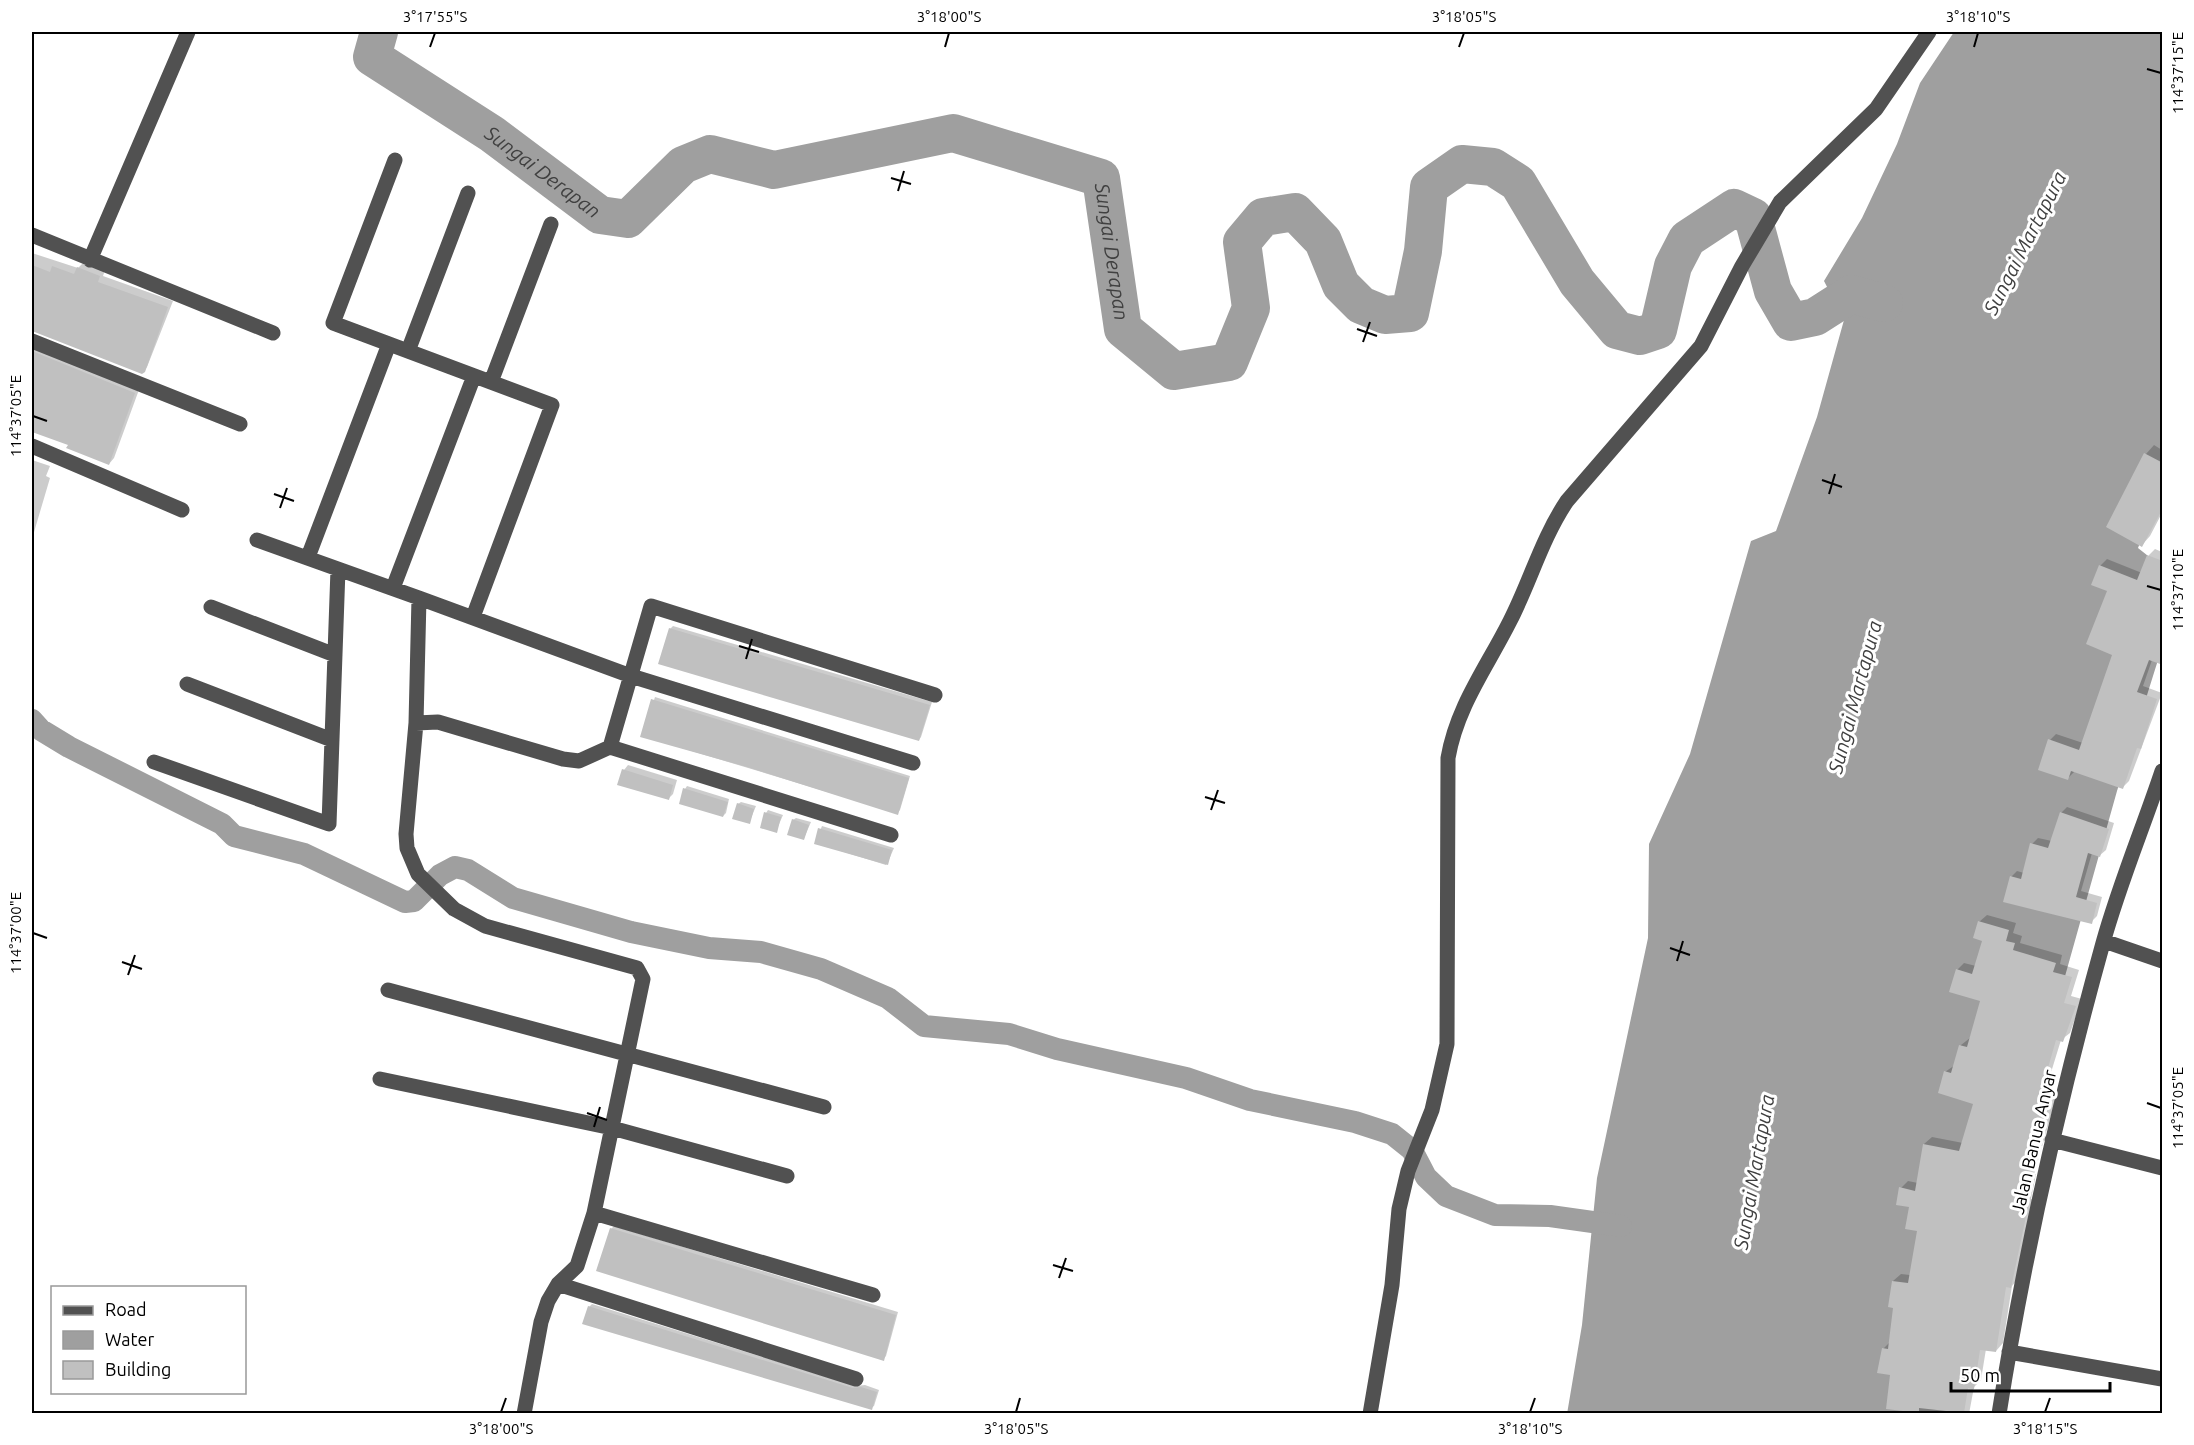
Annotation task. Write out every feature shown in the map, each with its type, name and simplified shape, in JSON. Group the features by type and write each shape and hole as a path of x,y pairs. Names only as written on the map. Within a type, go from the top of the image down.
{"street":[{"path":"90,260 188,32"},
{"path":"1370,1413 1392,1285 1399,1209 1408,1171 1432,1110 1447,1044 1448,758 1457,720 1473,685 1510,621 1553,522 1582,483 1701,346 1742,266 1780,202 1876,109 1929,32"},
{"path":"395,160 333,323 552,405 473,617"},
{"path":"408,351 468,193"},
{"path":"491,382 551,224"},
{"path":"32,235 273,333"},
{"path":"32,341 240,424"},
{"path":"308,558 389,344"},
{"path":"393,588 474,376"},
{"path":"32,446 182,510"},
{"path":"257,540 631,676 913,764"},
{"path":"154,762 329,824 338,568"},
{"path":"419,598 416,723 406,848 422,880 454,909 485,926 637,968 643,979 594,1213 577,1266 558,1284 548,1301 541,1322 524,1413"},
{"path":"610,747 651,606 935,694"},
{"path":"211,607 335,655"},
{"path":"187,684 332,740"},
{"path":"416,723 438,722 563,759 579,761 610,747 891,835"},
{"name":"Jalan Banua Anyar","path":"1999,1413 2008,1353 2052,1140 2104,941 2163,771"},
{"path":"2104,941 2163,961"},
{"path":"388,990 824,1107"},
{"path":"380,1079 612,1128 787,1176"},
{"path":"2052,1140 2163,1168"},
{"path":"594,1213 873,1295"},
{"path":"558,1284 856,1379"},
{"path":"2008,1353 2163,1379"}],"water":[{"name":"Sungai Martapura","path":"1954,32 2162,32 2162,486 2138,548 2162,567 2158,660 2117,791 2005,1190 1958,1413 1567,1414 1582,1325 1597,1178 1648,938 1649,844 1690,754 1751,541 1776,531 1817,417 1844,320 1824,281 1862,218 1897,144 1920,83"}],"building":[{"path":"32,265 50,272 52,266 74,274 77,267 100,276 98,282 168,307 145,372 142,374 32,331"},
{"path":"32,351 135,393 109,465 66,448 68,445 32,432"},
{"path":"2144,453 2163,463 2163,508 2142,547 2106,527"},
{"path":"2147,555 2163,561 2163,665 2149,660 2137,692 2157,699 2141,749 2137,748 2123,789 2071,771 2068,780 2038,770 2048,739 2079,750 2112,655 2086,644 2107,591 2091,585 2099,565 2137,580"},
{"path":"669,628 930,705 919,741 658,664"},
{"path":"651,699 909,778 898,815 747,767 640,737"},
{"path":"622,769 673,785 669,800 617,785"},
{"path":"683,788 728,802 723,817 679,804"},
{"path":"737,803 754,809 750,824 732,819"},
{"path":"764,812 781,817 777,833 760,828"},
{"path":"2060,812 2109,829 2100,857 2088,853 2076,897 2097,903 2092,924 2003,902 2010,876 2021,879 2030,843 2048,848"},
{"path":"792,819 809,825 804,840 787,835"},
{"path":"818,828 892,850 888,865 814,844"},
{"path":"1978,921 2009,930 2006,941 2015,943 2013,950 2056,963 2053,972 2072,977 2064,1003 2076,1006 2063,1042 2056,1040 2039,1099 2050,1103 2027,1181 2030,1182 2025,1207 2028,1207 2011,1288 2006,1287 1996,1352 1980,1350 1974,1389 1968,1388 1964,1413 1919,1408 1919,1413 1886,1409 1890,1375 1877,1373 1882,1348 1888,1349 1893,1308 1888,1307 1892,1281 1908,1283 1917,1231 1905,1229 1909,1207 1896,1205 1899,1187 1915,1191 1923,1144 1959,1151 1973,1104 1938,1093 1944,1071 1951,1073 1959,1045 1967,1047 1980,1001 1949,992 1956,969 1972,974 1982,941 1973,938"},
{"path":"610,1228 896,1315 884,1361 596,1271"},
{"path":"588,1306 853,1388 861,1387 877,1392 872,1410 582,1324"}],"waterway":[{"name":"Sungai Derapan","path":"379,32 372,57 492,134 600,215 628,219 683,165 710,154 774,170 953,133 1101,178 1123,329 1174,371 1229,362 1251,308 1242,242 1263,217 1295,212 1323,241 1341,285 1361,305 1385,315 1410,313 1423,251 1429,187 1462,164 1493,167 1518,183 1577,282 1617,330 1640,336 1658,330 1673,266 1687,239 1734,208 1753,217 1773,291 1791,322 1815,317 1851,294 1884,303"},
{"path":"32,720 41,730 69,747 222,824 234,836 304,854 405,902 414,901 440,875 455,867 468,870 513,898 631,932 709,948 761,952 821,969 888,998 924,1026 1009,1034 1057,1049 1186,1078 1250,1100 1355,1122 1392,1134 1412,1150 1426,1177 1446,1196 1495,1215 1550,1216 1621,1226"}]}
